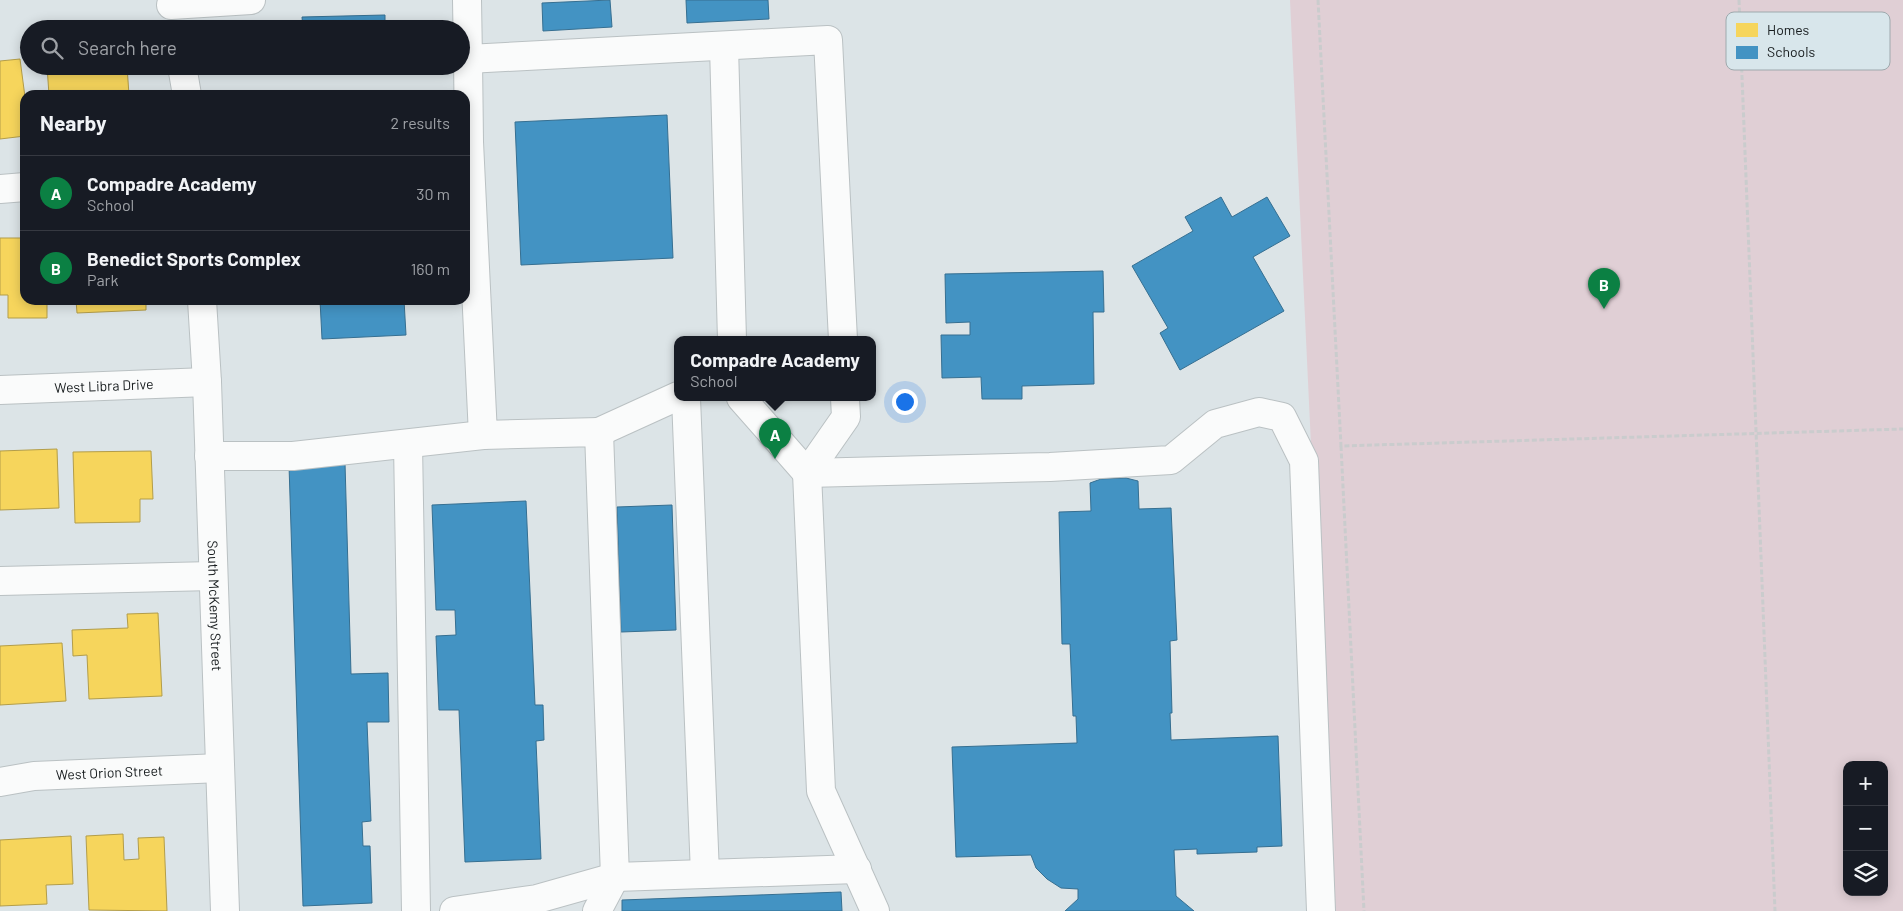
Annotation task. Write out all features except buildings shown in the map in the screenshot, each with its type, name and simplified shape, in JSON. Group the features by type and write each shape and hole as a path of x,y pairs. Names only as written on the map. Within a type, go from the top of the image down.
{"street":[{"path":"172,11 251,0"},
{"path":"467,0 467,20"},
{"path":"470,59 828,40 843,336"},
{"path":"724,46 732,336"},
{"path":"184,75 186,90"},
{"path":"468,75 469,90"},
{"path":"470,152 483,436"},
{"path":"0,189 20,187"},
{"name":"South McKemy Street","path":"202,305 207,382 225,911"},
{"name":"West Libra Drive","path":"0,390 207,382"},
{"path":"209,456 293,456 483,436 599,432 674,398"},
{"path":"686,401 705,874"},
{"path":"744,401 807,473"},
{"path":"846,401 846,417 807,473 821,790 875,911"},
{"path":"807,473 1050,467 1171,460 1215,424 1259,412 1282,417 1304,461 1321,911"},
{"path":"597,911 615,877 599,432"},
{"path":"408,444 416,911"},
{"path":"0,581 214,576"},
{"name":"West Orion Street","path":"0,782 34,776 220,768"},
{"path":"454,911 537,899 615,877 857,869"}],"path":[{"path":"1318,0 1364,911"},
{"path":"1742,70 1776,911"},
{"path":"1341,446 1756,435 1903,429"}],"shaded area":[{"path":"1290,0 1903,0 1903,911 1333,911"}],"place":[{"name":"Benedict Sports Complex","path":"1604,309"},
{"name":"Compadre Academy","path":"775,459"}]}
